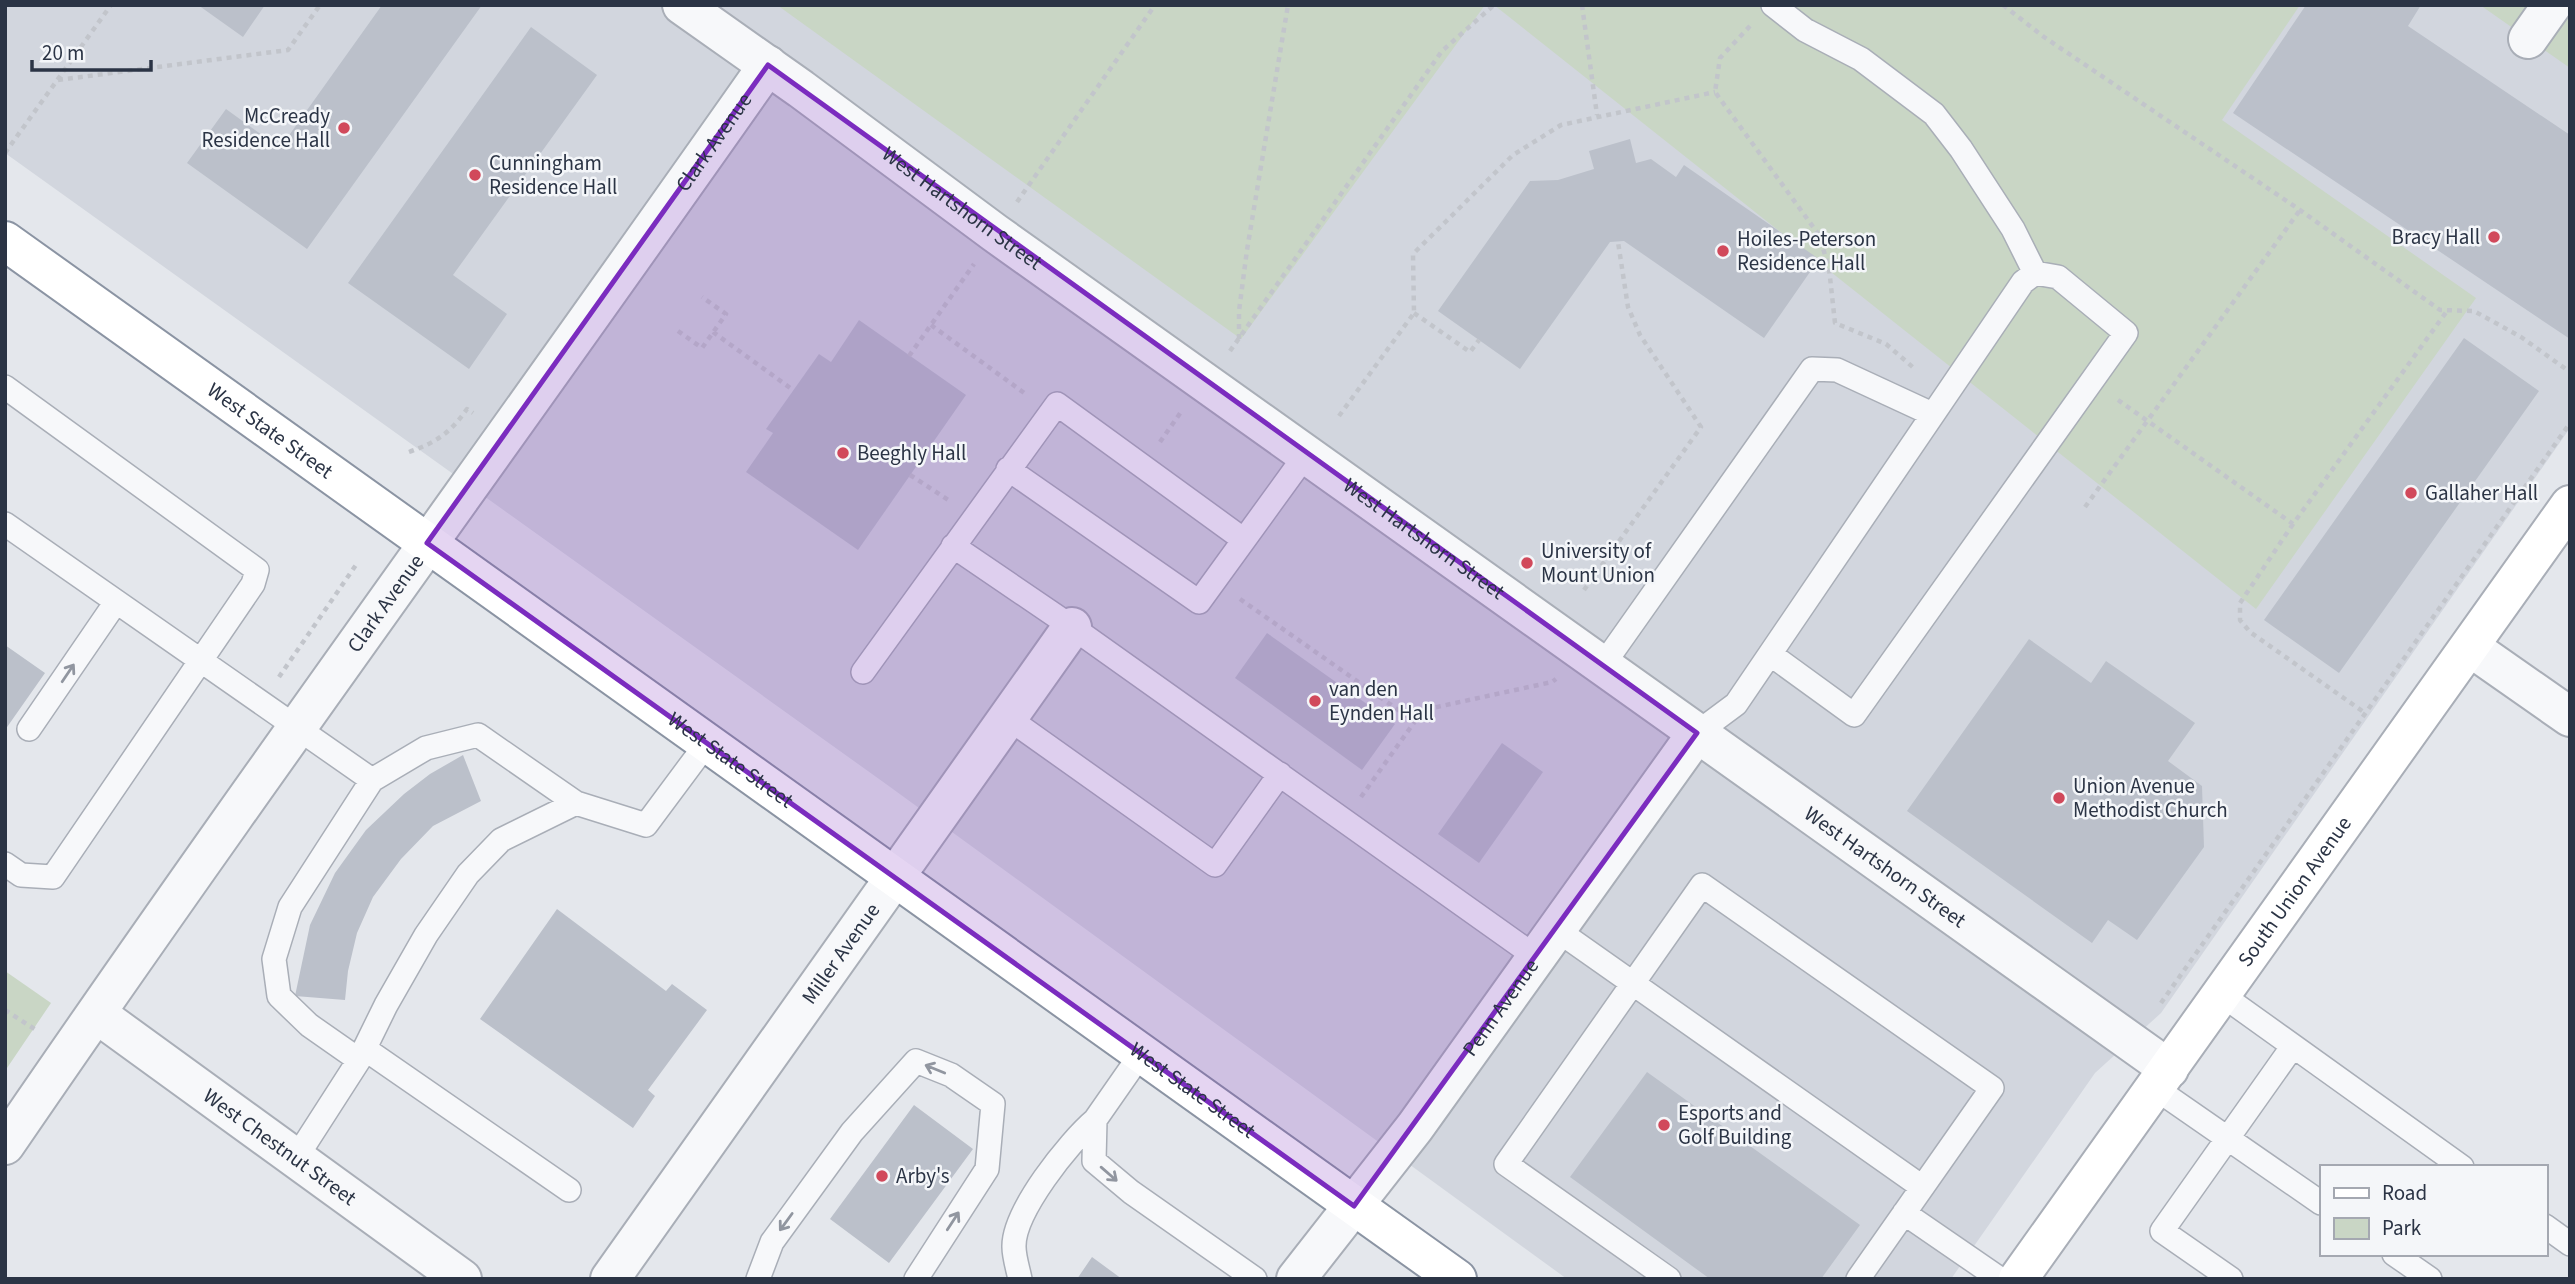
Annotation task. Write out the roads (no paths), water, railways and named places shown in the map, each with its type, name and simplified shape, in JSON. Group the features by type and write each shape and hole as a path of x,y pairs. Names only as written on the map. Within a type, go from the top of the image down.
{"main road":[{"name":"West State Street","path":"5,241 1457,1279"},
{"name":"South Union Avenue","path":"2018,1279 2570,505"}],"street":[{"name":"West Hartshorn Street","path":"682,5 768,65 995,233 1697,733 2162,1079"},
{"path":"2528,39 2552,5"},
{"name":"Clark Avenue","path":"5,1145 768,65"},
{"name":"Miller Avenue","path":"610,1279 1072,627"},
{"path":"2470,647 2570,717"},
{"name":"Penn Avenue","path":"1296,1279 1415,1127 1697,733"},
{"name":"West Chestnut Street","path":"97,1014 462,1279"}],"lane":[{"path":"1778,9 1804,30 1861,59 1934,114 1976,172 2012,229 2035,273"},
{"path":"1697,733 1736,704 2022,282 2035,273 2058,277 2126,333 1854,715 1770,654"},
{"path":"1593,658 1812,369 1837,370 1932,414"},
{"path":"5,387 257,570 253,584 53,877 21,874 5,864"},
{"path":"863,672 1057,404 1244,540"},
{"path":"1008,469 1199,602 1307,453"},
{"path":"5,524 372,780"},
{"path":"953,546 1345,820 1546,943 1633,984 1922,1187"},
{"path":"29,729 116,602"},
{"path":"1008,718 1215,865 1280,774"},
{"path":"569,1190 362,1055 309,1025 279,996 274,959 290,907 372,780 426,748 478,735 576,803 646,825 707,743"},
{"path":"296,1158 362,1055 386,1005 426,935 468,874 501,840 576,803"},
{"path":"1669,1279 1506,1164 1702,885 1992,1088 1858,1279"},
{"path":"2222,995 2459,1165"},
{"path":"2231,1279 2162,1231 2294,1046"},
{"path":"1020,1279 1013,1245 1026,1206 1076,1136 1095,1120 1141,1054"},
{"path":"758,1279 772,1242 852,1132 916,1061 951,1076 993,1104 987,1169 916,1279"},
{"path":"2162,1079 2227,1138 2320,1202"},
{"path":"1095,1120 1094,1161 1130,1192 1255,1279"},
{"path":"1904,1213 2000,1279"},
{"path":"2547,1227 2570,1244"},
{"path":"2397,1256 2430,1279"}],"place":[{"name":"McCready Residence Hall","path":"344,128"},
{"name":"Cunningham Residence Hall","path":"475,175"},
{"name":"Bracy Hall","path":"2494,237"},
{"name":"Hoiles-Peterson Residence Hall","path":"1723,251"},
{"name":"Beeghly Hall","path":"843,453"},
{"name":"Gallaher Hall","path":"2411,493"},
{"name":"University of Mount Union","path":"1527,563"},
{"name":"van den Eynden Hall","path":"1315,701"},
{"name":"Union Avenue Methodist Church","path":"2059,798"},
{"name":"Esports and Golf Building","path":"1664,1125"},
{"name":"Arby's","path":"882,1176"}]}
